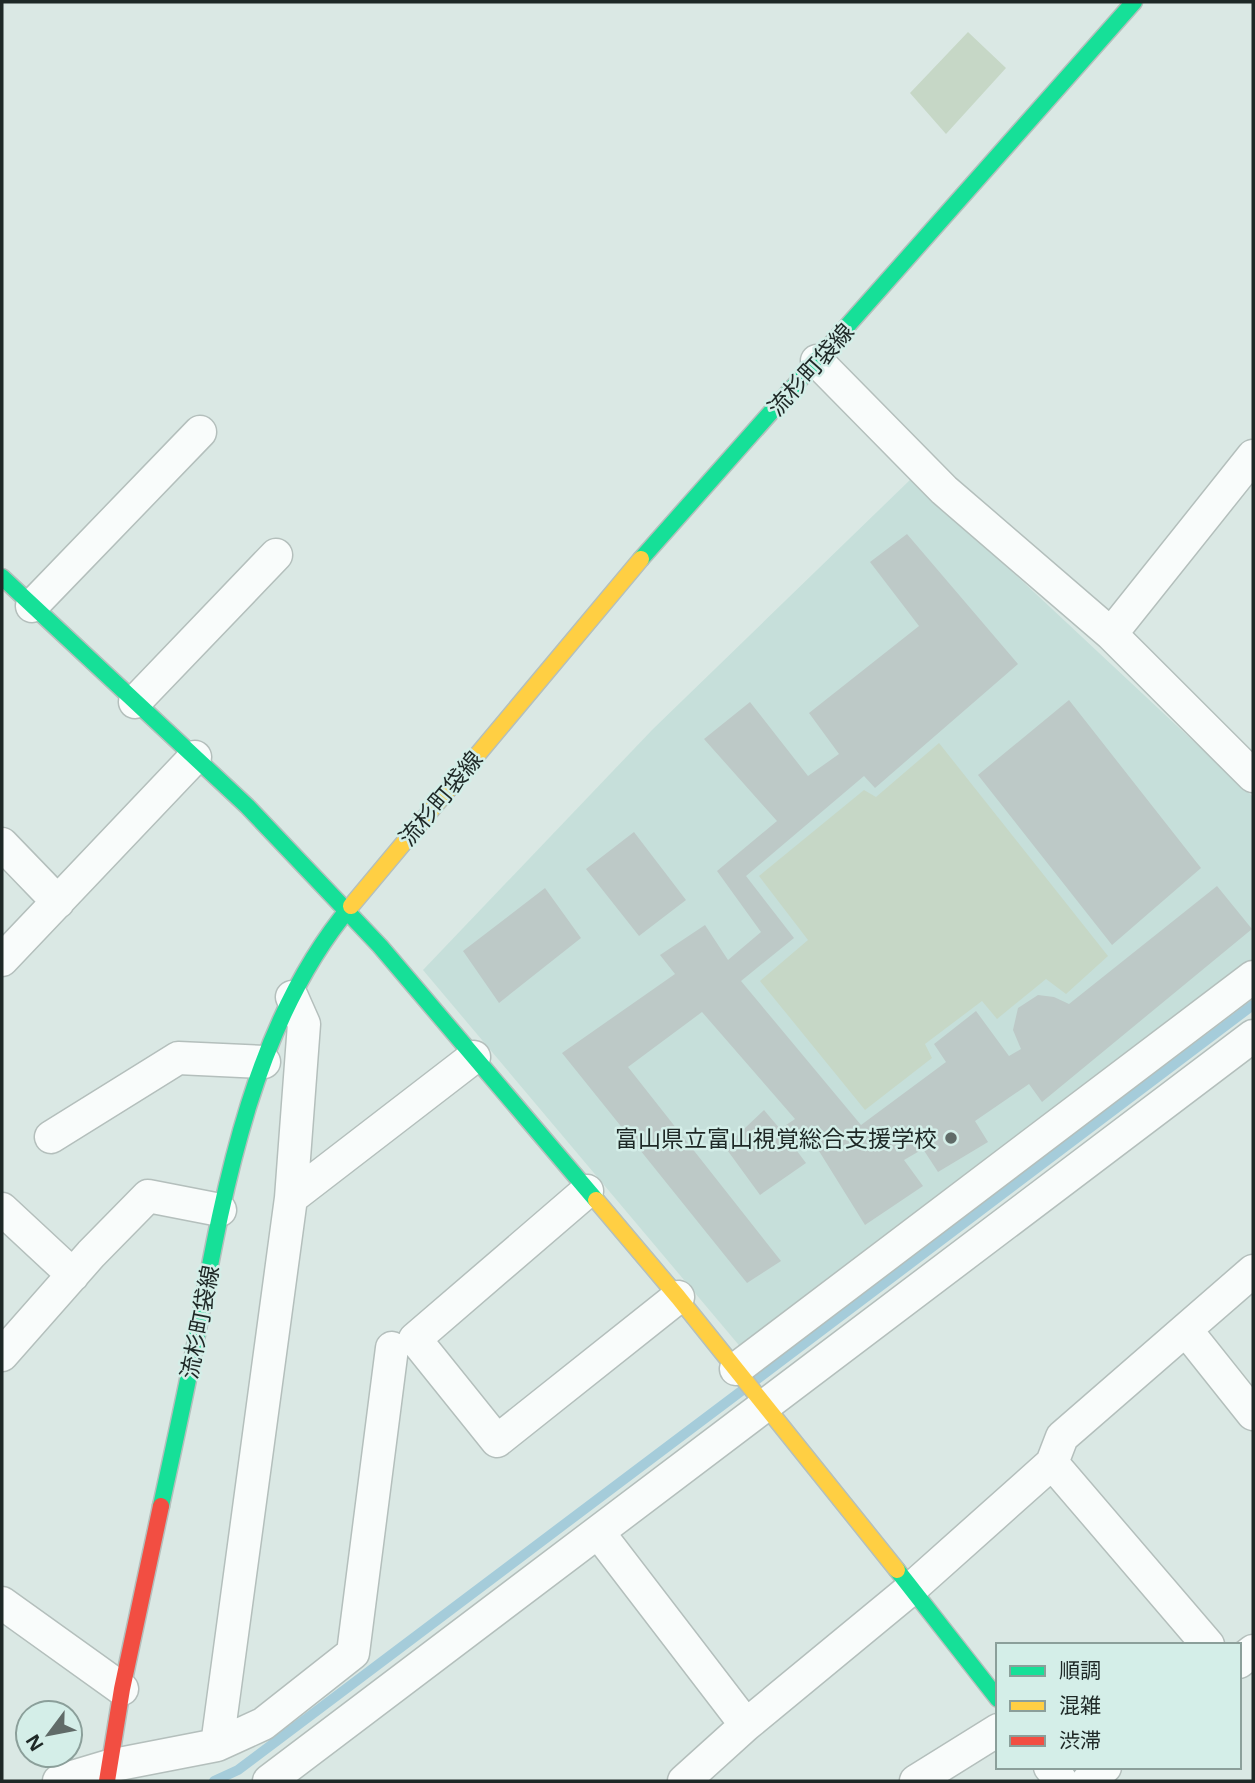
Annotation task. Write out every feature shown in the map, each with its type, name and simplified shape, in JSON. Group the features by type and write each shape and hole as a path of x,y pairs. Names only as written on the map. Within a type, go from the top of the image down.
{"main road":[{"name":"流杉町袋線","path":"108,1774 122,1689 190,1376 220,1210 254,1085 301,977 347,910 628,574 1134,2"},
{"path":"2,577 247,806 347,910 736,1368 764,1407 912,1588 996,1696"}],"street":[{"path":"817,361 944,490 1111,634 1253,776"},
{"path":"32,606 200,432"},
{"path":"1111,634 1253,456"},
{"path":"135,702 276,555"},
{"path":"2,960 195,757"},
{"path":"2,844 58,901"},
{"path":"736,1368 1253,977"},
{"path":"216,1745 291,1198 304,1024 292,998"},
{"path":"269,1781 1253,1036"},
{"path":"291,1198 474,1057"},
{"path":"51,1137 178,1058 264,1062"},
{"path":"587,1191 415,1339 497,1441 677,1297"},
{"path":"2,1354 148,1196 220,1210"},
{"path":"2,1209 73,1275"},
{"path":"684,1781 746,1725 912,1588 1052,1463 1062,1437 1253,1271"},
{"path":"1185,1330 1253,1414"},
{"path":"59,1781 108,1774 216,1745 262,1724 353,1653 392,1349"},
{"path":"1052,1463 1206,1643"},
{"path":"598,1532 746,1725"},
{"path":"2,1603 122,1689"},
{"path":"916,1781 996,1731"},
{"path":"1088,1781 1103,1769"}],"shaded area":[{"path":"912,478 1253,797 1253,962 743,1350 423,970 653,729"}],"green space":[{"path":"968,32 1006,68 946,134 910,93"},
{"path":"939,743 1108,956 1066,994 1046,979 997,1019 982,1001 925,1044 932,1058 865,1110 760,981 808,940 759,876 864,790 876,797"}],"building":[{"path":"907,534 1018,664 875,788 864,776 746,876 794,938 741,981 861,1125 946,1062 934,1044 976,1011 1009,1056 1021,1049 1013,1030 1018,1008 1038,995 1054,997 1069,1004 1217,886 1252,929 1042,1102 1029,1084 975,1121 988,1142 938,1172 923,1149 904,1160 923,1186 865,1225 809,1135 794,1147 806,1163 760,1195 725,1147 764,1110 780,1129 795,1119 702,1012 628,1067 781,1261 747,1283 562,1053 675,974 660,955 705,925 728,960 761,932 717,871 777,821 704,739 750,702 808,776 839,754 809,713 919,626 870,562"},
{"path":"1069,700 1201,868 1112,945 978,775"},
{"path":"634,832 686,900 639,936 586,869"},
{"path":"545,888 581,938 499,1003 463,951"}],"waterway":[{"path":"756,1380 1253,1005"},
{"path":"214,1781 238,1770 744,1389"}],"traffic: fast":[{"path":"641,559 1134,2"},
{"path":"2,577 247,806 380,946 596,1200"},
{"path":"161,1506 218,1227 246,1112 289,1003 317,952 351,906"},
{"path":"897,1570 996,1696"}],"traffic: slow":[{"path":"351,906 641,559"},
{"path":"596,1200 678,1297 897,1570"}],"traffic: jam":[{"path":"107,1781 122,1689 161,1506"}],"place":[{"name":"富山県立富山視覚総合支援学校","path":"951,1138"}]}
